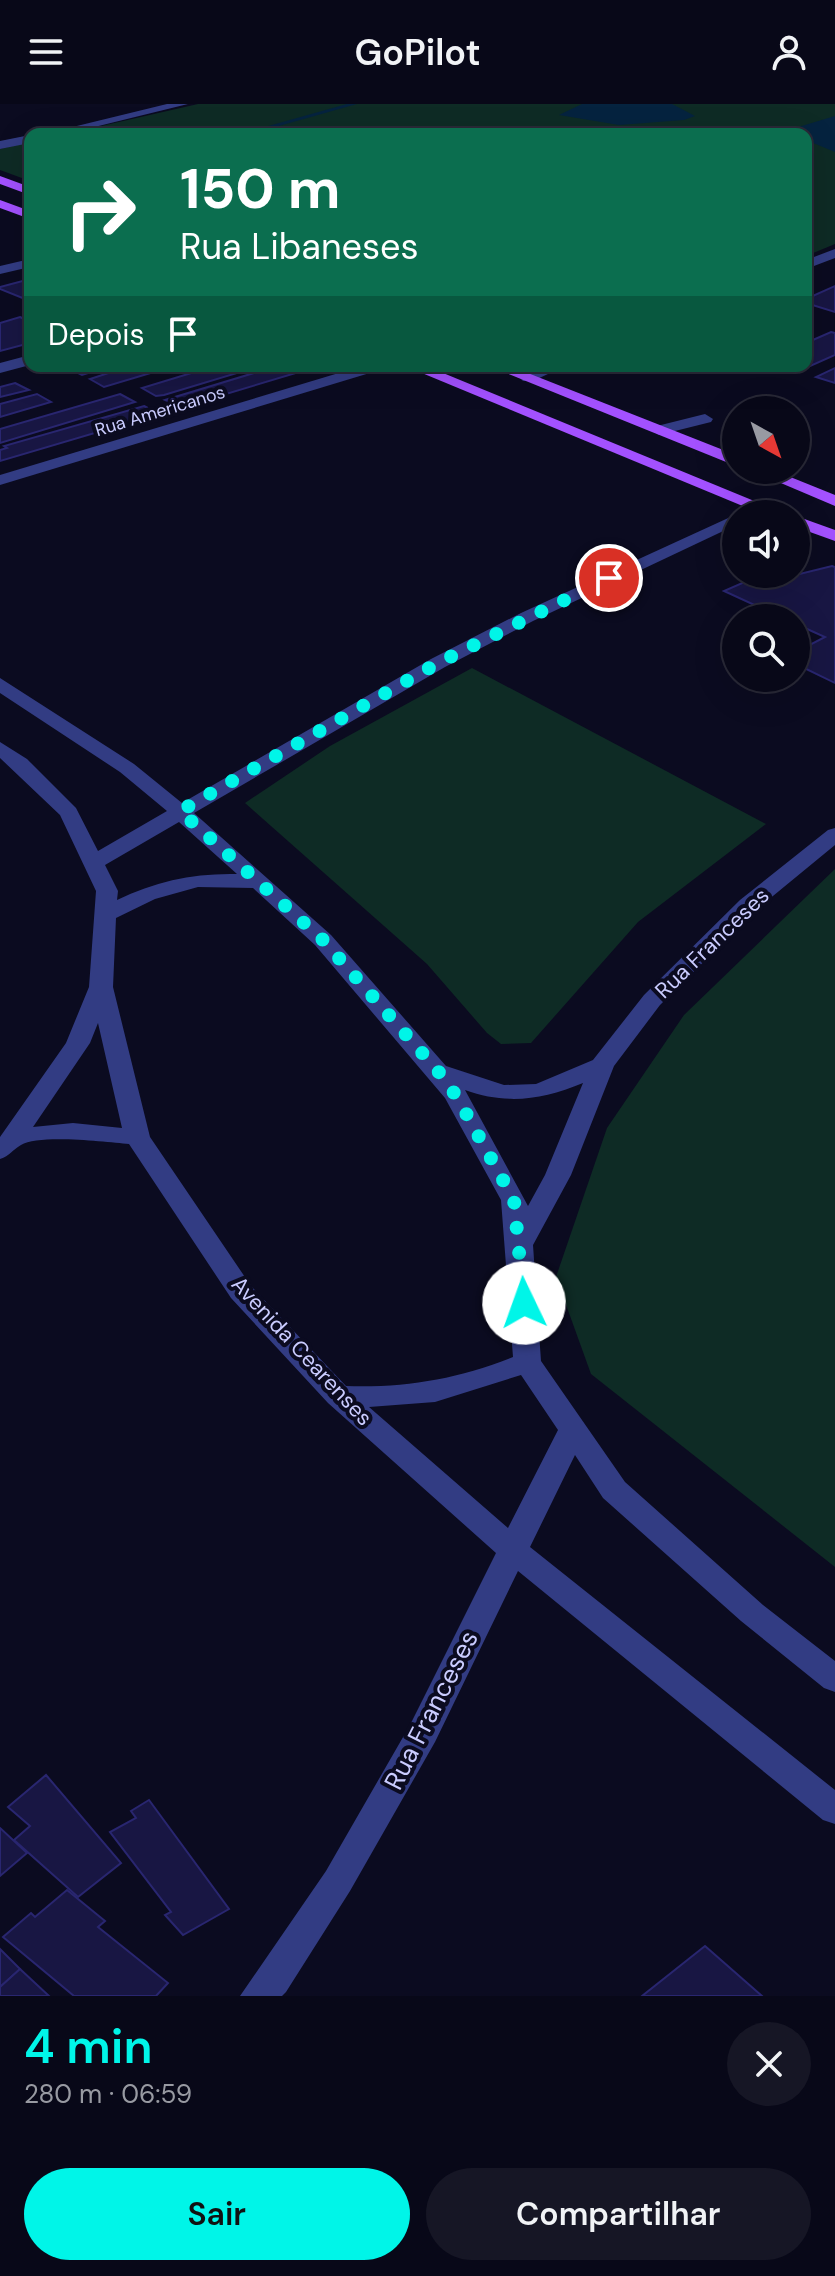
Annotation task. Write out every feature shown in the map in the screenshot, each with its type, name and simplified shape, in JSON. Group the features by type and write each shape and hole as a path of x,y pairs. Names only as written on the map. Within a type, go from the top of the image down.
{"main road":[{"path":"0,180 24,189"},
{"path":"0,204 24,213"},
{"path":"427,372 733,500"},
{"path":"453,372 480,381 512,382 528,378"},
{"path":"512,372 722,455"},
{"path":"793,484 835,501"},
{"path":"810,526 835,536"}],"street":[{"path":"76,128 182,104"},
{"path":"0,145 24,140"},
{"path":"812,263 835,253"},
{"path":"0,270 24,264"},
{"path":"0,368 24,362"},
{"name":"Rua Americanos","path":"0,480 358,372"},
{"path":"528,378 542,372"},
{"path":"659,430 705,419"},
{"path":"93,863 438,663 527,617 722,526"},
{"path":"0,684 127,768 180,811 323,940 438,1071 457,1097 514,1200 527,1362 614,1490 752,1613 835,1679"},
{"name":"Avenida Cearenses","path":"0,748 20,763 69,812 107,891 108,914 101,987 137,1137 241,1292 338,1396 512,1549 835,1810"},
{"name":"Rua Franceses","path":"520,1245 558,1175 602,1065 662,989 748,905 835,834"},
{"path":"108,914 147,892 174,884 210,878 260,882"},
{"path":"7,1144 78,1043 101,987"},
{"name":"Rua Franceses","path":"438,1071 489,1093 521,1094 542,1092 602,1065"},
{"path":"7,1144 73,1131 137,1137"},
{"path":"338,1396 422,1396 480,1383 527,1362"},
{"name":"Rua Franceses","path":"265,1989 338,1881 423,1733 572,1430"}],"green space":[{"path":"198,104 835,104 835,244 812,254 812,128 92,128"},
{"path":"24,143 24,179 0,170 0,149"},
{"path":"472,668 766,824 638,922 531,1043 501,1044 487,1033 427,964 245,803 330,746"},
{"path":"835,869 835,1567 591,1374 556,1277 607,1128 684,1015"}],"water":[{"path":"582,104 672,104 695,116 684,120 619,125 559,115"},
{"path":"835,116 835,152 812,142 812,128 795,128"}],"building":[{"path":"24,281 24,299 0,289"},
{"path":"835,286 835,312 812,305 812,296"},
{"path":"20,317 24,319 24,345 0,351 0,323"},
{"path":"835,333 835,355 812,365 812,340"},
{"path":"835,368 835,383 816,377"},
{"path":"112,372 154,372 104,387 90,379"},
{"path":"195,372 240,372 164,395 156,396 142,388"},
{"path":"257,372 299,372 186,406 180,407 165,400"},
{"path":"15,383 29,390 0,397 0,387"},
{"path":"37,394 51,402 0,417 0,404"},
{"path":"120,394 135,402 0,443 0,429"},
{"path":"144,406 159,414 0,461 0,450 7,448 4,446"},
{"path":"835,567 835,683 810,671 810,645 825,637 810,630 810,604 752,604 724,591 731,588 810,588 810,571"},
{"path":"46,1775 121,1863 78,1897 14,1840 30,1826 8,1807"},
{"path":"149,1800 229,1909 183,1935 165,1915 171,1912 110,1832 136,1818 131,1811"},
{"path":"0,1828 27,1853 0,1876"},
{"path":"67,1890 105,1921 98,1927 168,1983 156,1996 74,1996 3,1937 31,1913 35,1917"},
{"path":"705,1946 762,1996 642,1996"},
{"path":"0,1949 20,1969 0,1987"},
{"path":"20,1969 49,1996 0,1996 0,1987"}],"waterway":[{"path":"265,128 354,104"}],"route":[{"path":"524,1303 514,1200 457,1097 438,1071 323,940 180,811 438,663 609,578"}]}
